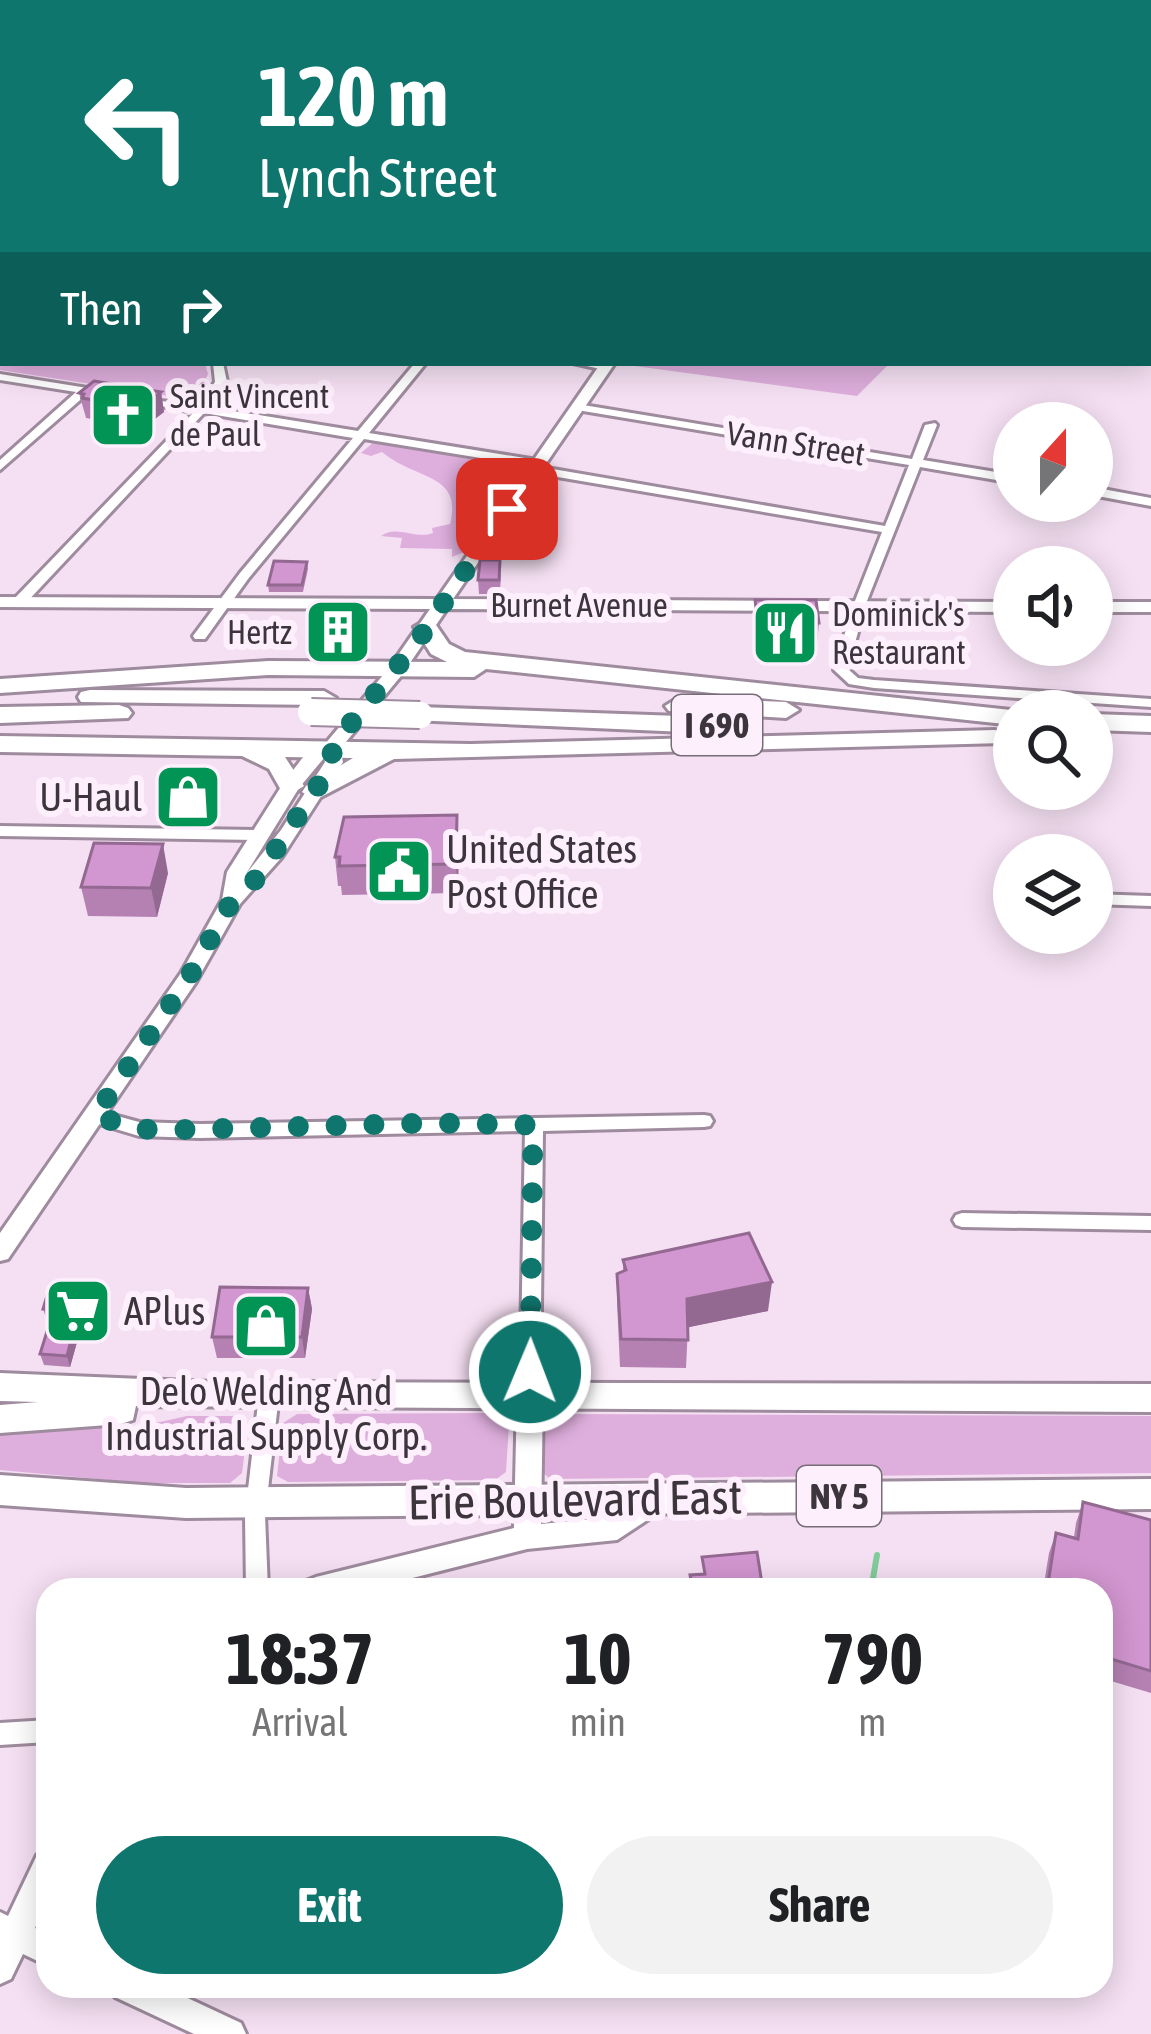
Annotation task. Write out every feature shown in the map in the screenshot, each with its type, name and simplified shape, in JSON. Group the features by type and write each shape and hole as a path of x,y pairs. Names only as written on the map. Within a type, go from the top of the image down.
{"highway":[{"path":"426,627 440,649 459,659 993,726"},
{"path":"0,686 268,668 558,671"},
{"name":"I 690","path":"0,698 993,727"},
{"name":"I 690","path":"0,716 317,705"},
{"path":"1113,723 1151,724"},
{"path":"0,744 413,751 993,729"},
{"path":"1113,742 1151,744"},
{"path":"252,751 279,764 303,789 360,763 413,751"}],"main road":[{"path":"0,1387 213,1396 1151,1398"},
{"path":"0,1419 121,1410 213,1396"},
{"path":"0,1404 121,1410"},
{"name":"Erie Boulevard East","path":"0,1490 118,1500 256,1502 1151,1493"}],"street":[{"path":"10,602 202,410 221,382 218,366"},
{"path":"200,636 419,366"},
{"path":"232,901 236,872 260,835 334,762 331,748 394,672 605,366"},
{"path":"0,377 106,394"},
{"path":"0,466 84,391"},
{"path":"129,398 889,530"},
{"name":"Vann Street","path":"578,407 993,476"},
{"path":"931,425 840,665 854,681 874,684 1151,703"},
{"path":"1113,495 1151,502"},
{"name":"Burnet Avenue","path":"10,602 993,607"},
{"path":"1113,607 1151,607"},
{"path":"0,1252 189,977 232,901 257,878 303,789"},
{"path":"0,831 260,835"},
{"path":"1113,900 1151,901"},
{"path":"95,1116 139,1129 180,1130 704,1121"},
{"path":"527,1538 533,1125"},
{"path":"962,1220 1151,1223"},
{"path":"257,1578 256,1502 269,1395"},
{"path":"365,1578 527,1538 617,1528 658,1498"},
{"path":"0,1734 36,1732"},
{"path":"0,1968 8,1932 36,1886"},
{"path":"8,1932 36,1945"},
{"path":"152,1998 230,2034"}],"shaded area":[{"path":"0,366 206,366 208,374 202,387 169,396 0,370"},
{"path":"635,366 887,366 857,396"},
{"path":"375,441 484,462 486,471 502,481 502,495 475,523 477,536 469,550 452,557 452,549 400,548 402,538 381,536 393,531 433,533 432,528 450,524 452,507 450,495 434,480 382,452 361,453"},
{"path":"490,1413 509,1424 506,1472 495,1480 288,1482 277,1476 283,1423 297,1414"},
{"path":"550,1414 1151,1416 1151,1473 550,1479 541,1471 542,1419"},
{"path":"187,1416 235,1416 248,1426 242,1473 230,1483 142,1483 0,1470 0,1426 133,1428"}],"building":[{"path":"94,381 161,392 140,408 82,398 84,394 79,393"},
{"path":"480,560 500,560 499,580 478,580"},
{"path":"274,561 307,562 302,585 268,585"},
{"path":"755,600 816,600 819,623 758,623"},
{"path":"167,773 208,773 204,792 163,791"},
{"path":"457,815 456,864 339,866 340,857 335,857 344,817"},
{"path":"94,843 163,844 151,888 81,887"},
{"path":"749,1233 772,1282 687,1299 688,1340 621,1339 617,1274 626,1270 623,1260"},
{"path":"220,1287 308,1288 302,1337 212,1337"},
{"path":"49,1289 105,1291 100,1311 79,1310 67,1356 40,1354 54,1309 43,1309"},
{"path":"1083,1502 1151,1520 1151,1671 1113,1660 1113,1578 1049,1578 1056,1533 1078,1539"},
{"path":"757,1552 761,1578 691,1578 705,1574 702,1557"}],"waterway":[{"path":"873,1578 877,1555"}],"place":[{"name":"Saint Vincent de Paul","path":"123,415"},
{"name":"Hertz","path":"338,632"},
{"name":"Dominick's Restaurant","path":"785,633"},
{"name":"U-Haul","path":"188,797"},
{"name":"United States Post Office","path":"399,871"},
{"name":"APlus","path":"78,1311"},
{"name":"Delo Welding And Industrial Supply Corp.","path":"266,1326"}],"route":[{"path":"507,509 417,642 331,748 334,762 315,792 257,878 232,901 189,977 95,1116 139,1129 170,1130 533,1125 530,1372"}]}
